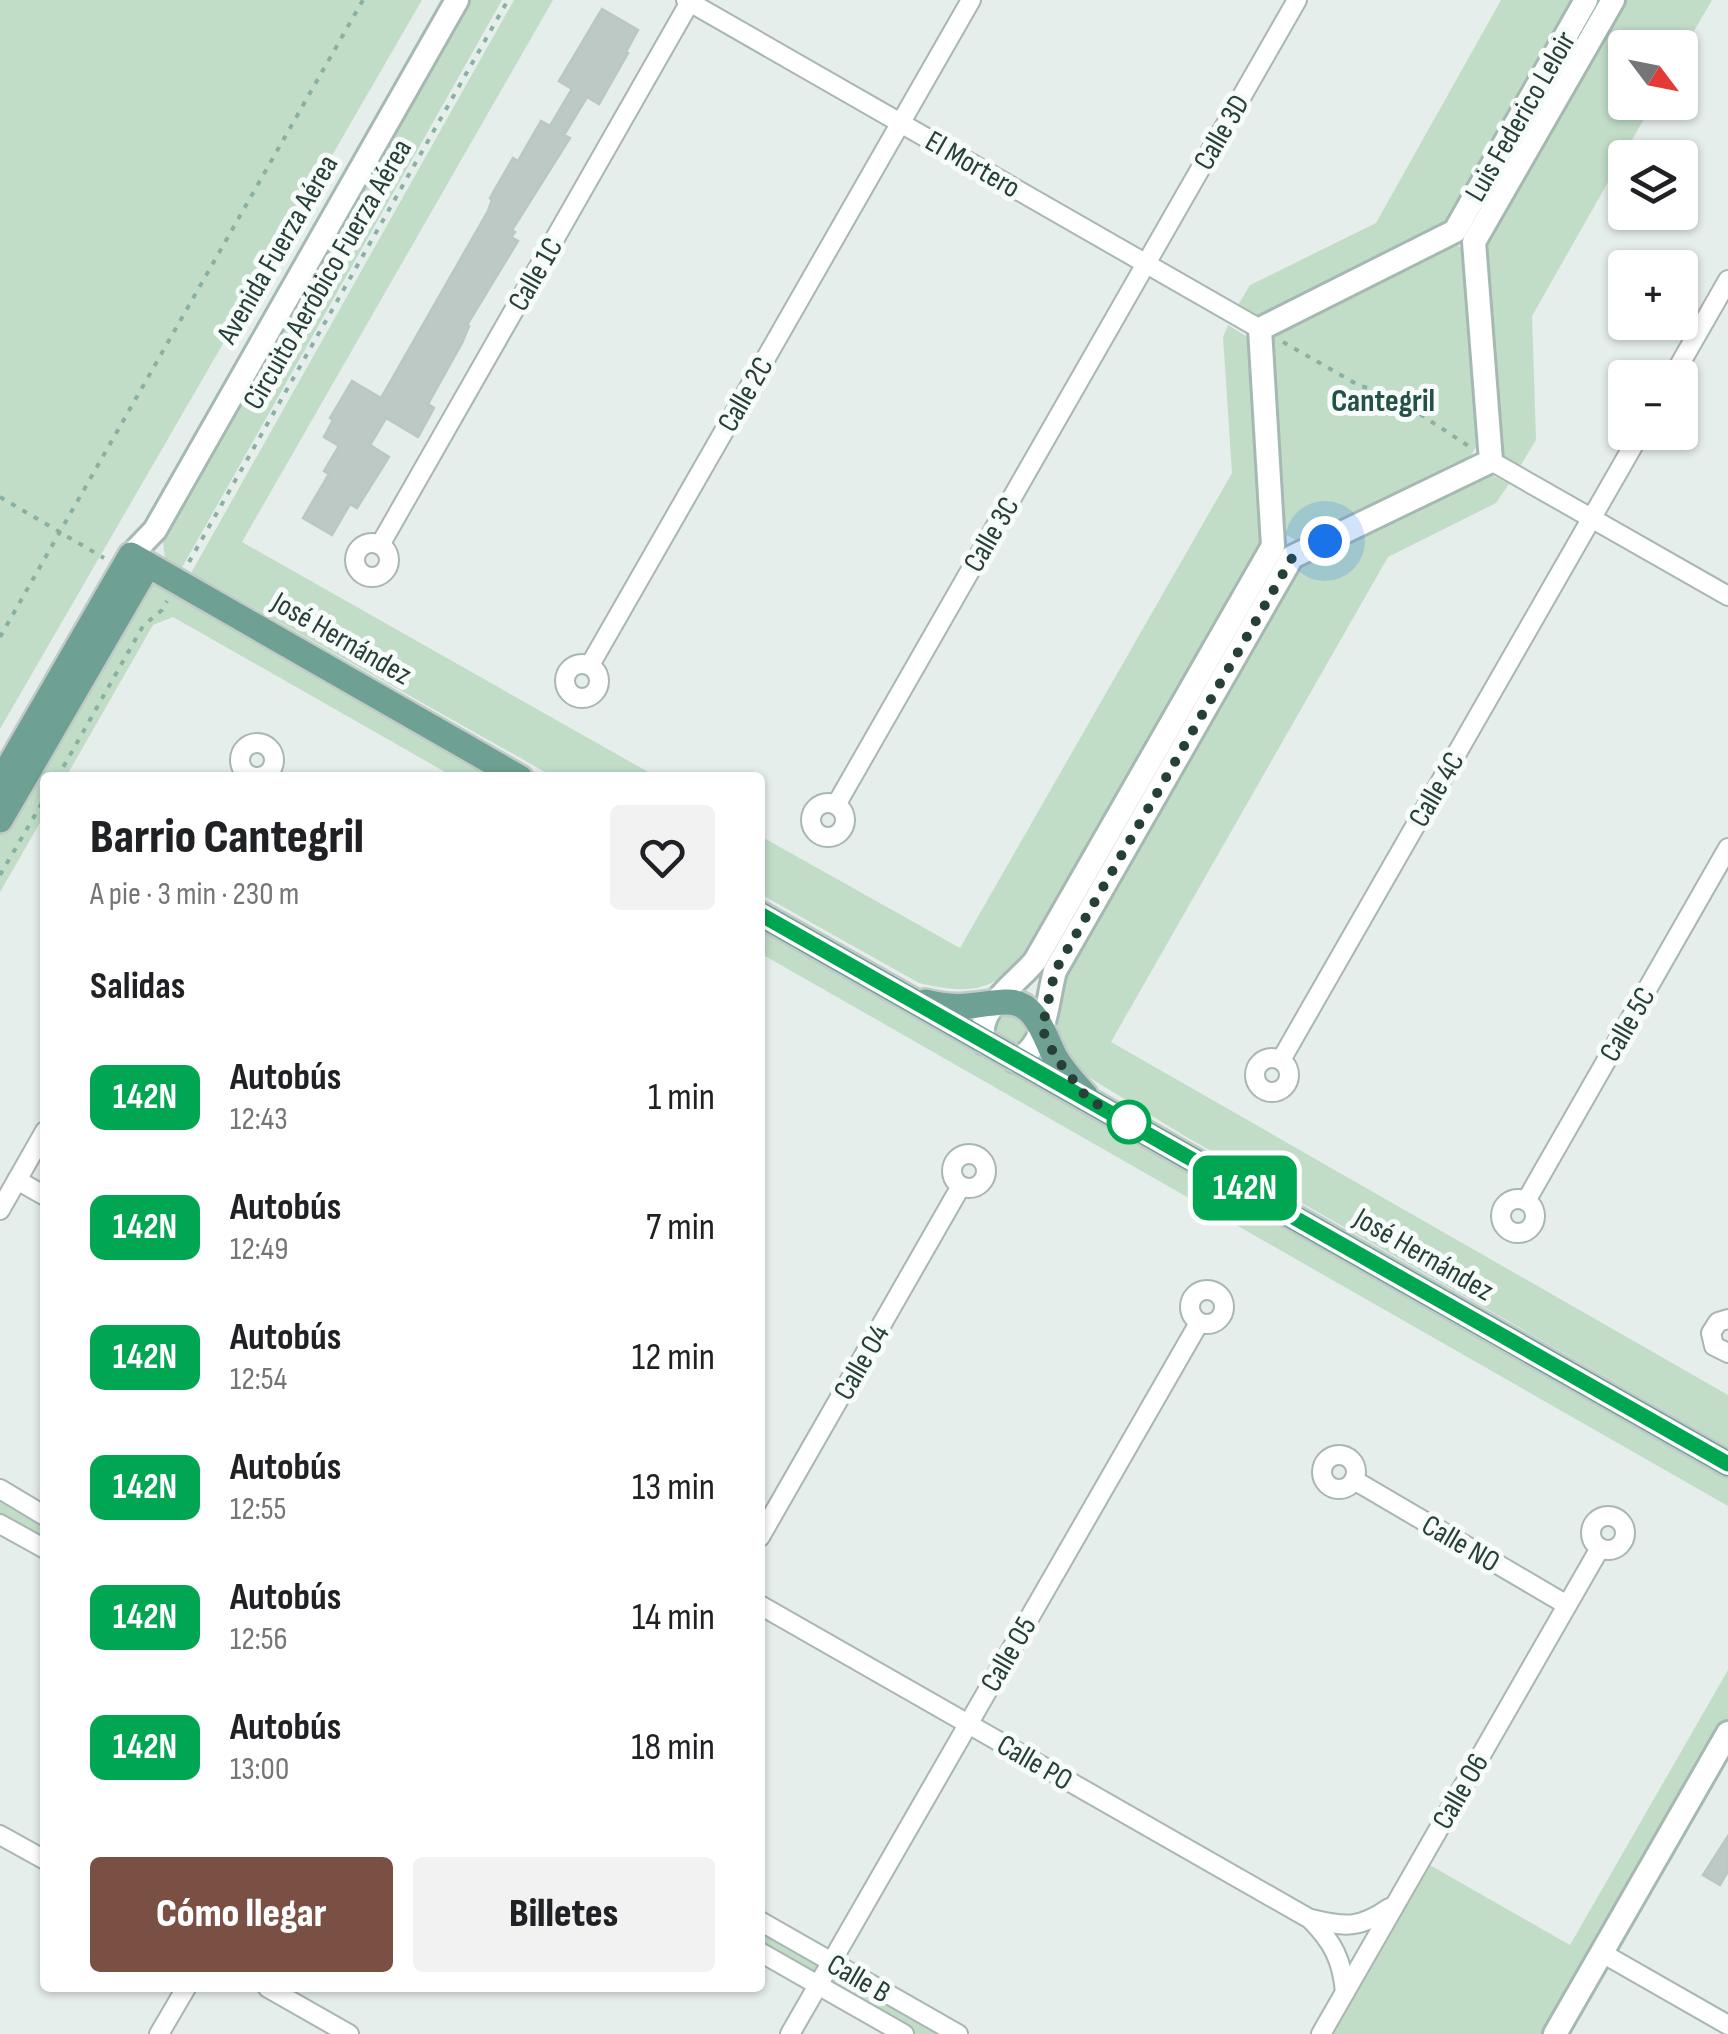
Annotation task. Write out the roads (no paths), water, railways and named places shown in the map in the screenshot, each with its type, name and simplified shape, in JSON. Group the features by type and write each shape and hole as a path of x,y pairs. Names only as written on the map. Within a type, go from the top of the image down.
{"main road":[{"name":"José Hernández","path":"134,563 509,772"},
{"name":"Avenida Fuerza Aérea","path":"0,782 134,563"},
{"name":"Avenida Fuerza Aérea","path":"0,820 134,563"},
{"name":"José Hernández","path":"765,917 1728,1464"},
{"name":"José Hernández","path":"904,997 957,1008 1005,1002 1031,1011 1056,1058 1088,1099"}],"street":[{"name":"Avenida Fuerza Aérea","path":"134,563 456,0"},
{"name":"Calle 2C","path":"590,665 971,0"},
{"name":"Calle 3D","path":"1146,264 1297,0"},
{"name":"Luis Federico Leloir","path":"1490,461 1464,237 1586,0"},
{"name":"Luis Federico Leloir","path":"1260,329 1464,237 1613,0"},
{"name":"El Mortero","path":"689,1 1260,329"},
{"name":"Calle 1C","path":"380,545 689,1"},
{"name":"Calle 3C","path":"836,804 1146,264"},
{"path":"1682,360 1728,280"},
{"path":"1015,1061 1028,1055 1038,1043 1055,971 1283,552 1260,329"},
{"name":"Calle 4C","path":"1281,1060 1630,450"},
{"path":"984,1043 980,1030 993,1005 1035,961 1283,552 1490,461 1728,596"},
{"name":"Calle 5C","path":"1526,1201 1728,848"},
{"path":"0,1210 40,1140"},
{"path":"17,1180 40,1193"},
{"name":"Calle O4","path":"765,1528 961,1186"},
{"path":"1728,1318 1718,1322 1711,1333 1714,1346 1728,1353"},
{"name":"Calle O5","path":"790,2034 1199,1323"},
{"name":"Calle NO","path":"1354,1480 1567,1605"},
{"path":"0,1489 40,1513"},
{"path":"0,1524 40,1546"},
{"name":"Calle O6","path":"1321,2034 1600,1548"},
{"name":"Calle PO","path":"765,1608 1310,1919 1331,1940 1342,1966 1345,1992"},
{"path":"1555,2034 1725,1743"},
{"path":"0,1834 40,1857"},
{"name":"Calle PO","path":"1310,1919 1343,1927 1370,1922 1396,1904"},
{"name":"Calle B","path":"765,1924 958,2034"},
{"path":"1602,1953 1728,2025"},
{"name":"Calle B","path":"765,1955 904,2034"},
{"path":"159,2034 184,1992"},
{"path":"275,1992 349,2034"}],"district":[{"name":"Cantegril","path":"1383,400"}]}
